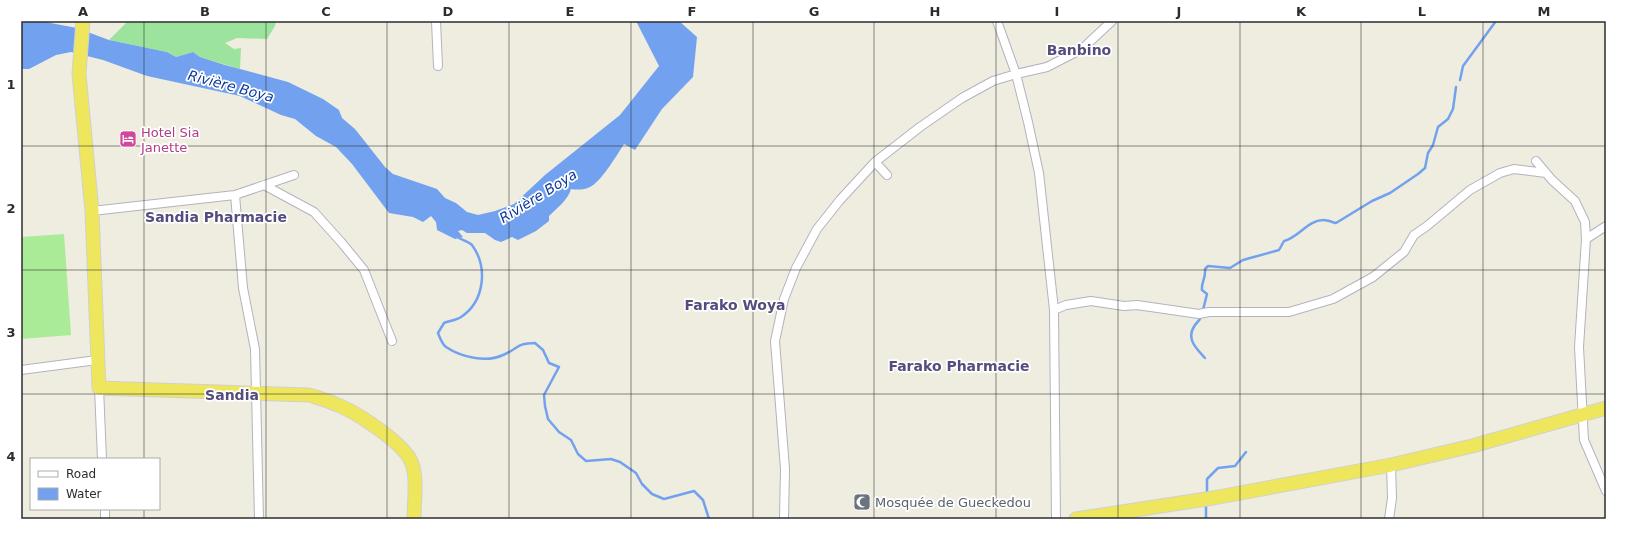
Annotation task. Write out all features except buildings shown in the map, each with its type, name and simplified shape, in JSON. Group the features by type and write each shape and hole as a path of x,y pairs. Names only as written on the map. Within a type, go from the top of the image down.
{"highway":[{"path":"83,25 79,74 92,211 99,388 309,395 336,404 361,417 400,446 411,460 414,476 414,519"},
{"path":"1076,519 1191,502 1391,465 1472,446 1606,408"}],"street":[{"path":"436,21 438,66"},
{"path":"997,21 1016,74 1039,173 1054,310 1056,519"},
{"path":"784,519 785,468 775,341 784,299 796,268 817,229 840,200 875,162 920,127 962,98 993,81 1047,67 1082,49 1112,21"},
{"path":"1536,161 1552,180 1575,201 1585,222 1586,239 1579,347 1582,415 1584,440 1606,491"},
{"path":"875,162 886,175"},
{"path":"1054,310 1066,305 1091,301 1124,306 1137,305 1199,314 1209,312 1288,312 1333,299 1373,277 1404,252 1414,235 1470,190 1500,173 1514,168 1546,173"},
{"path":"92,211 235,195 294,175"},
{"path":"264,185 314,212 364,270 392,341"},
{"path":"235,195 243,288 255,349 259,519"},
{"path":"1586,239 1606,226"},
{"path":"21,370 97,360"},
{"path":"99,388 102,458"},
{"path":"1389,519 1392,498 1391,465"}],"green space":[{"path":"128,21 276,21 275,26 267,39 237,38 225,43 234,49 241,48 240,69 200,57 193,52 176,57 167,52 109,40"},
{"path":"64,234 71,335 21,339 21,237"}],"water":[{"name":"Rivière Boya","path":"21,21 40,21 77,28 109,40 167,52 176,57 193,52 200,57 225,65 288,82 323,99 339,110 342,118 355,129 385,167 393,174 437,189 445,198 456,203 467,212 478,215 514,204 545,175 620,115 659,66 636,21 679,21 697,37 693,77 662,109 635,150 624,144 599,180 588,188 580,190 571,189 565,200 549,216 549,221 536,231 518,240 512,237 501,242 485,233 467,233 462,230 458,231 463,237 455,239 437,230 436,222 431,216 423,222 413,217 389,213 352,164 336,147 316,136 295,119 281,115 240,96 147,76 103,60 71,52 56,55 29,69 21,69"}],"waterway":[{"path":"1460,80 1463,66 1496,21"},
{"path":"1203,310 1207,294 1202,290 1202,287 1205,269 1208,266 1230,268 1243,260 1279,250 1284,241 1313,223 1323,220 1336,223 1372,201 1390,193 1425,168 1428,153 1433,145 1438,127 1448,119 1453,109 1456,87"},
{"path":"456,236 469,242 477,254 482,273 482,283 475,302 469,310 459,318 444,323 438,333 445,346 459,354 474,358 489,359 508,353 520,345 535,343 543,350 549,363 559,367 544,395 548,419 559,432 571,440 578,454 586,461 611,459 620,462 636,473 642,484 652,494 664,499 694,491 703,500 709,519"},
{"path":"1202,315 1192,330 1191,335 1193,343 1205,358"},
{"path":"1207,494 1207,479 1218,468 1235,466 1246,452"},
{"path":"1206,503 1206,519"}],"place":[{"name":"Hotel Sia Janette","path":"128,139"},
{"name":"Mosquée de Gueckedou","path":"862,502"}],"district":[{"name":"Banbino","path":"1079,50"},
{"name":"Sandia Pharmacie","path":"216,217"},
{"name":"Farako Woya","path":"735,305"},
{"name":"Farako Pharmacie","path":"959,366"},
{"name":"Sandia","path":"232,395"}]}
